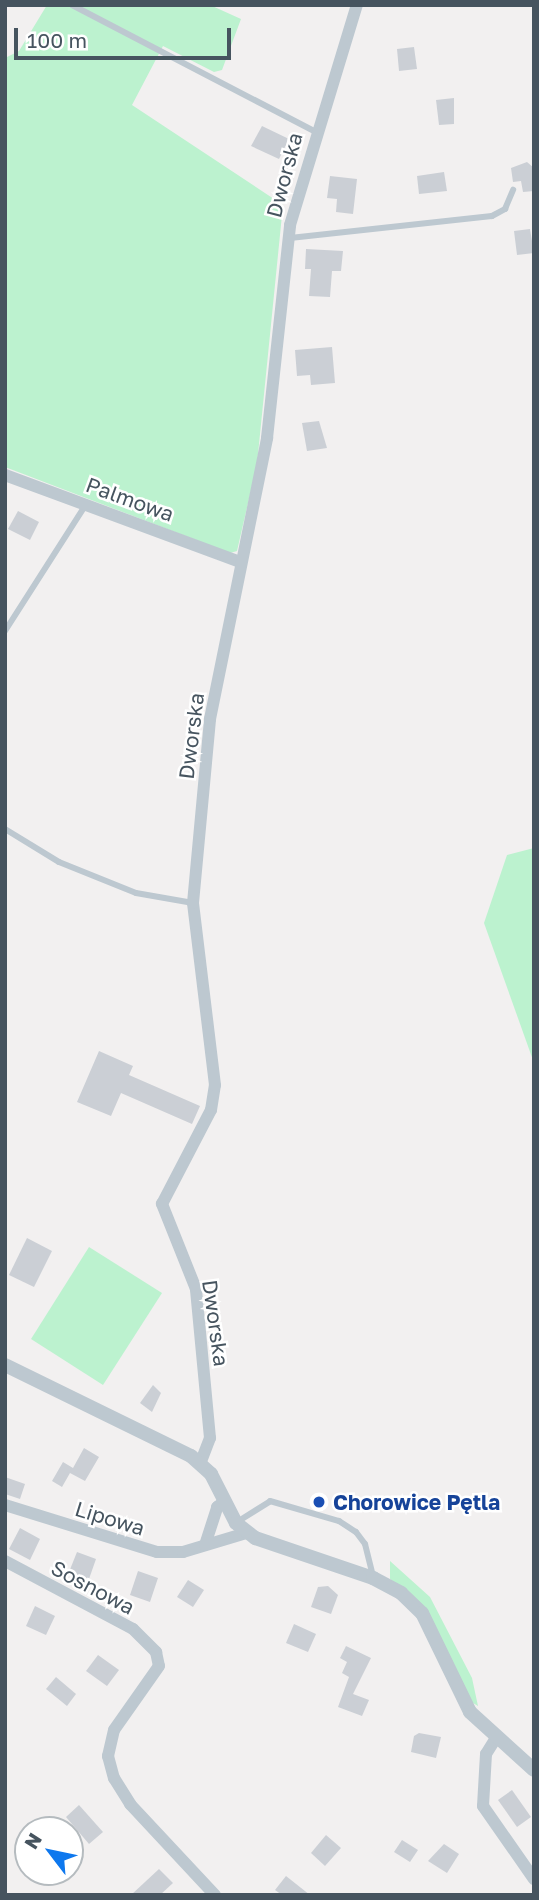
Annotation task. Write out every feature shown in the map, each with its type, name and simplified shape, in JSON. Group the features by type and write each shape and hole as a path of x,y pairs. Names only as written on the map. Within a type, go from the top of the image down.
{"street":[{"name":"Dworska","path":"201,1464 210,1438 196,1289 162,1204 211,1110 215,1085 193,902 210,719 267,438 288,238 316,132 357,5"},
{"name":"Palmowa","path":"5,475 240,562"},
{"path":"5,1365 201,1464 211,1474 241,1528 373,1578 401,1593 422,1613 456,1690 470,1712 534,1770"},
{"path":"205,1545 218,1507 225,1502"},
{"name":"Lipowa","path":"5,1505 158,1552 205,1545 241,1528"},
{"name":"Sosnowa","path":"5,1561 132,1629 156,1652 159,1666 114,1730 108,1756 114,1778 130,1804 215,1895"},
{"path":"496,1738 486,1754 484,1806 534,1879"}],"lane":[{"path":"72,5 316,132"},
{"path":"288,238 492,216 505,209 513,190"},
{"path":"5,631 86,504"},
{"path":"5,829 59,862 136,893 193,902"},
{"path":"241,1528 270,1501 339,1521 356,1532 365,1544 375,1570 373,1578"}],"green space":[{"path":"47,5 210,5 241,19 222,70 214,72 163,46 132,105 283,205 257,464 237,551 230,553 5,467 5,58 19,51"},
{"path":"534,848 534,1063 484,923 507,855"},
{"path":"89,1247 162,1293 103,1385 31,1339"},
{"path":"390,1561 430,1597 472,1678 478,1706 468,1700 423,1606 390,1579"}],"building":[{"path":"414,47 417,69 399,71 397,49"},
{"path":"454,98 454,124 439,125 436,100"},
{"path":"262,126 289,139 279,159 251,146"},
{"path":"527,162 534,168 534,191 523,192 521,181 513,182 511,168"},
{"path":"444,172 447,191 419,194 417,176"},
{"path":"330,176 357,179 353,214 336,212 337,199 327,198"},
{"path":"530,229 534,253 517,255 514,231"},
{"path":"306,249 343,251 341,271 332,271 330,297 309,296 311,269 305,269"},
{"path":"332,347 335,383 311,385 310,375 297,376 295,350"},
{"path":"319,421 327,448 307,451 302,423"},
{"path":"18,511 39,522 30,540 8,529"},
{"path":"99,1051 133,1066 129,1075 200,1106 192,1124 121,1093 111,1116 77,1102"},
{"path":"27,1238 52,1251 34,1287 9,1275"},
{"path":"153,1385 161,1393 152,1412 140,1403"},
{"path":"84,1448 99,1457 85,1481 70,1473 62,1487 52,1481 63,1462 73,1468"},
{"path":"5,1477 25,1484 20,1499 5,1494"},
{"path":"20,1528 40,1539 30,1560 9,1549"},
{"path":"77,1552 96,1559 89,1579 69,1572"},
{"path":"138,1571 158,1578 150,1602 130,1595"},
{"path":"188,1580 204,1590 193,1607 177,1597"},
{"path":"328,1586 338,1595 331,1614 311,1607 318,1587"},
{"path":"35,1606 55,1616 46,1635 26,1626"},
{"path":"294,1624 316,1634 308,1652 286,1643"},
{"path":"346,1646 371,1658 353,1694 369,1700 362,1716 338,1707 349,1677 342,1673 347,1662 340,1658"},
{"path":"98,1655 119,1670 107,1686 86,1671"},
{"path":"56,1677 76,1694 67,1706 46,1689"},
{"path":"419,1733 441,1737 436,1758 411,1752 414,1736"},
{"path":"512,1790 531,1817 517,1827 498,1800"},
{"path":"79,1805 103,1832 89,1844 84,1838 84,1816 67,1816"},
{"path":"326,1835 341,1848 325,1866 311,1853"},
{"path":"402,1840 418,1850 410,1862 394,1852"},
{"path":"444,1844 459,1854 447,1873 428,1861"},
{"path":"159,1869 173,1883 160,1895 131,1895"},
{"path":"286,1876 310,1895 282,1895 275,1890"}],"place":[{"name":"Chorowice Pętla","path":"319,1502"}]}
